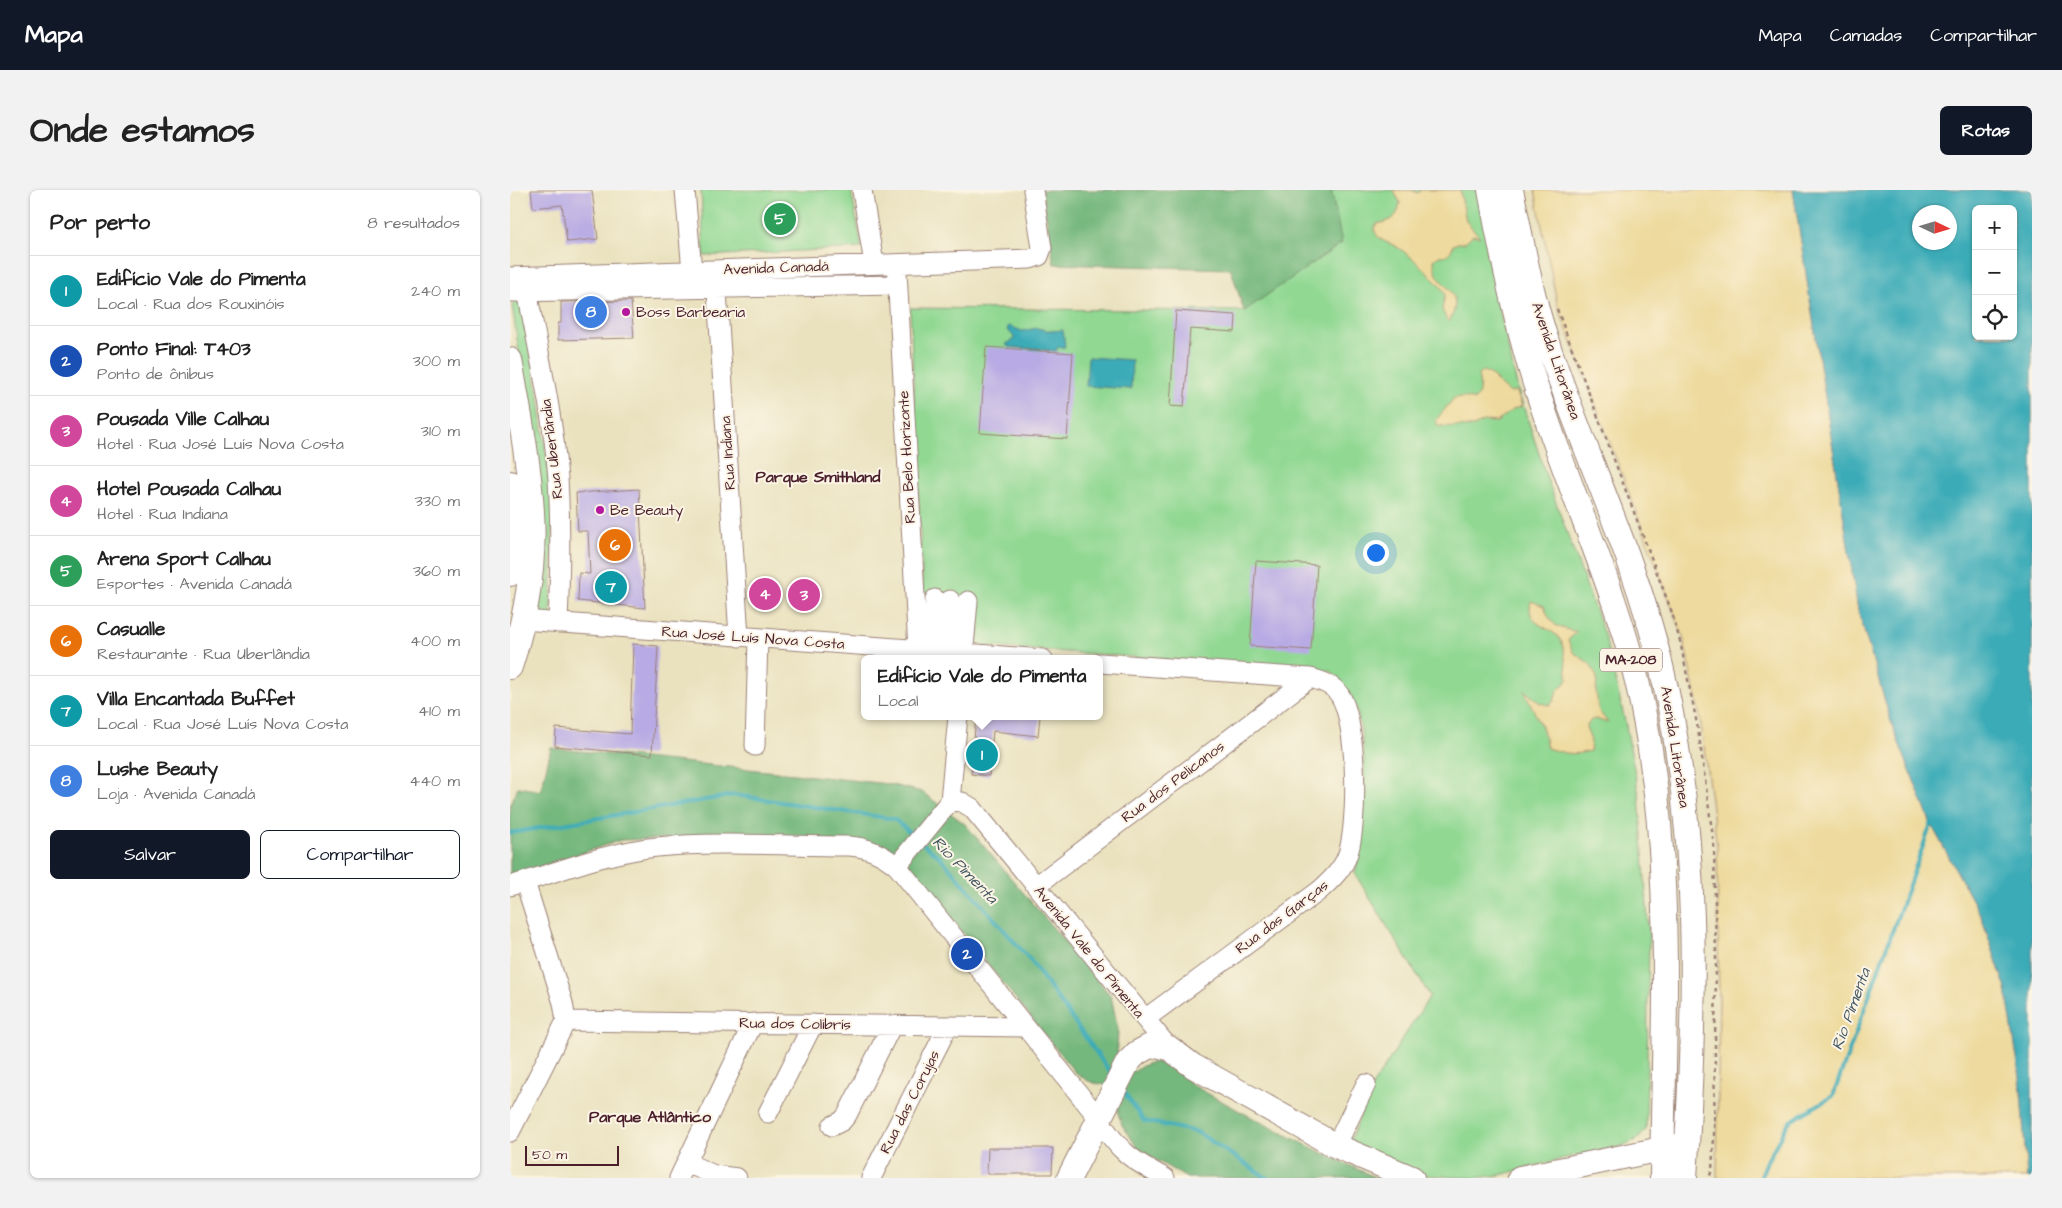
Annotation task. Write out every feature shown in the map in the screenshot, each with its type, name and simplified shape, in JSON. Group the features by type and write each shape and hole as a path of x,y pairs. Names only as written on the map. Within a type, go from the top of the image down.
{"main road":[{"name":"Avenida Litorânea","path":"1490,190 1517,321 1546,418 1607,582 1623,631 1646,726 1659,821 1665,923 1662,1178"},
{"name":"Avenida Litorânea","path":"1511,190 1537,310 1553,360 1640,593 1660,664 1675,733 1688,839 1691,890 1691,1034 1685,1178"},
{"path":"1498,234 1506,250 1513,278 1517,282 1522,282 1529,275"},
{"path":"1517,321 1522,314 1532,314 1543,348 1553,360"},
{"path":"510,360 524,443 532,514 529,576 523,620 510,667"},
{"path":"510,482 512,526 510,574"},
{"path":"1069,1178 1100,1111 1128,1062 1137,1053 1158,1047 1336,1146 1412,1178"},
{"path":"1520,1178 1662,1150 1687,1142"}],"street":[{"path":"686,190 693,279"},
{"path":"862,190 874,264"},
{"name":"Avenida Canadá","path":"716,279 874,264 1035,259 1041,254 1042,242 1033,190"},
{"name":"Rua Belo Horizonte","path":"897,264 898,285 945,653"},
{"name":"Avenida Canadá","path":"518,284 716,279 898,285"},
{"name":"Rua Indiana","path":"716,279 748,637 755,746"},
{"name":"Rua Uberlândia","path":"518,284 553,434 558,478 560,548 558,623"},
{"path":"945,653 951,600 945,653"},
{"name":"Rua José Luís Nova Costa","path":"523,620 978,655"},
{"path":"1103,663 1310,678"},
{"name":"Rua dos Pelicanos","path":"1036,886 1310,678"},
{"name":"Rua das Garças","path":"1144,1019 1319,891 1340,870 1346,859 1351,846 1353,816 1353,736 1347,707 1339,692 1328,684 1310,678"},
{"path":"902,860 944,807 957,720"},
{"name":"Avenida Vale do Pimenta","path":"944,807 962,802 972,808 1144,1019 1158,1047"},
{"path":"510,1132 566,1021 563,1003 517,884 634,851 690,846 856,846 902,860 1025,1027 1100,1111 1118,1146 1128,1157 1165,1178"},
{"name":"Rua dos Colibrís","path":"566,1021 1025,1027"},
{"path":"737,1178 683,1170 753,1023"},
{"path":"768,1113 813,1024"},
{"path":"832,1126 842,1121 847,1115 892,1025"},
{"name":"Rua das Corujas","path":"871,1178 948,1026"},
{"path":"1336,1146 1366,1084"}],"green space":[{"path":"701,190 851,190 862,248 704,256"},
{"path":"1042,190 1331,190 1342,243 1244,311 1231,269 1054,264"},
{"path":"1331,190 1482,190 1493,244 1495,291 1518,390 1547,478 1605,637 1625,721 1639,795 1649,936 1646,1129 1639,1138 1622,1146 1573,1156 1500,1175 1475,1178 1421,1175 1348,1146 1373,1085 1430,996 1355,874 1363,813 1363,744 1360,723 1351,695 1331,671 925,642 910,308 1244,311 1341,243"},
{"path":"521,298 539,398 553,508 551,617 533,609 534,454 512,305"},
{"path":"551,748 888,784 922,792 965,824 1111,996 1118,1029 1117,1052 1134,1072 1142,1066 1154,1062 1162,1063 1196,1087 1240,1111 1308,1146 1377,1178 1187,1178 1139,1150 1122,1125 1118,1113 1118,1101 1103,1084 1090,1082 1074,1071 911,869 892,852 728,837 621,840 510,877 510,806 518,787 541,791"}],"sand":[{"path":"1393,190 1411,190 1418,193 1421,190 1460,190 1466,221 1480,237 1473,235 1464,243 1453,245 1448,254 1439,256 1434,260 1438,277 1453,294 1455,301 1454,310 1449,322 1443,311 1445,294 1442,288 1410,256 1380,239 1375,233 1374,228 1377,224 1390,220 1398,211 1400,202"},
{"path":"1535,190 1793,190 1858,610 1892,725 1931,824 1981,916 2006,989 2020,1077 2027,1178 1717,1178 1719,999 1717,846 1700,717 1683,636 1557,303"},
{"path":"1483,371 1491,375 1507,391 1511,393 1516,390 1522,406 1512,410 1497,422 1483,421 1473,427 1438,426 1436,420 1454,398 1462,397 1475,400 1479,388 1478,375"},
{"path":"1531,601 1544,606 1552,622 1556,625 1577,632 1568,640 1573,652 1590,664 1597,677 1596,692 1599,711 1608,723 1596,719 1591,720 1586,727 1591,741 1590,751 1568,753 1547,748 1543,730 1524,690 1540,703 1549,705 1554,701 1557,691 1568,680 1561,641 1551,631 1535,621 1530,610"}],"water":[{"path":"1793,190 2032,190 2032,1178 2027,1178 2020,1077 2006,989 1981,916 1931,824 1892,725 1858,610"},
{"path":"1009,326 1022,331 1037,328 1051,331 1063,330 1065,347 1058,347 1056,351 1008,347 1006,344 1012,341 1014,337 1007,329"},
{"path":"1088,357 1132,360 1131,389 1086,386"}],"building":[{"path":"531,190 592,190 598,239 567,242 562,205 533,208"},
{"path":"631,301 634,338 558,340 558,323 561,323 561,302"},
{"path":"1176,311 1236,315 1235,332 1190,329 1184,407 1170,406"},
{"path":"986,347 1073,353 1067,439 980,433"},
{"path":"639,489 645,608 578,601 579,573 590,574 588,531 578,531 576,493"},
{"path":"1256,561 1317,565 1311,650 1250,646"},
{"path":"633,644 658,646 652,755 555,746 556,728 630,734"},
{"path":"976,720 1040,720 1038,736 993,731 989,776 971,774"},
{"path":"988,1148 1053,1148 1052,1174 987,1174"}],"waterway":[{"name":"Rio Pimenta","path":"510,833 735,795 894,819 914,836"},
{"name":"Rio Pimenta","path":"1760,1178 1768,1159 1789,1122 1833,1096 1931,824"},
{"name":"Rio Pimenta","path":"923,844 941,858 1031,961 1113,1076"},
{"name":"Rio Pimenta","path":"1122,1090 1144,1121 1197,1132 1267,1178"}],"place":[{"name":"Arena Sport Calhau","path":"780,219"},
{"name":"Lushe Beauty","path":"591,312"},
{"name":"Boss Barbearia","path":"626,312"},
{"name":"Be Beauty","path":"600,510"},
{"name":"Casualle","path":"615,545"},
{"name":"Villa Encantada Buffet","path":"611,587"},
{"name":"Hotel Pousada Calhau","path":"765,594"},
{"name":"Pousada Ville Calhau","path":"804,595"},
{"name":"Edifício Vale do Pimenta","path":"982,755"},
{"name":"Ponto Final: T403","path":"967,954"}],"district":[{"name":"Parque Smithland","path":"818,477"},
{"name":"Parque Atlântico","path":"650,1117"}]}
